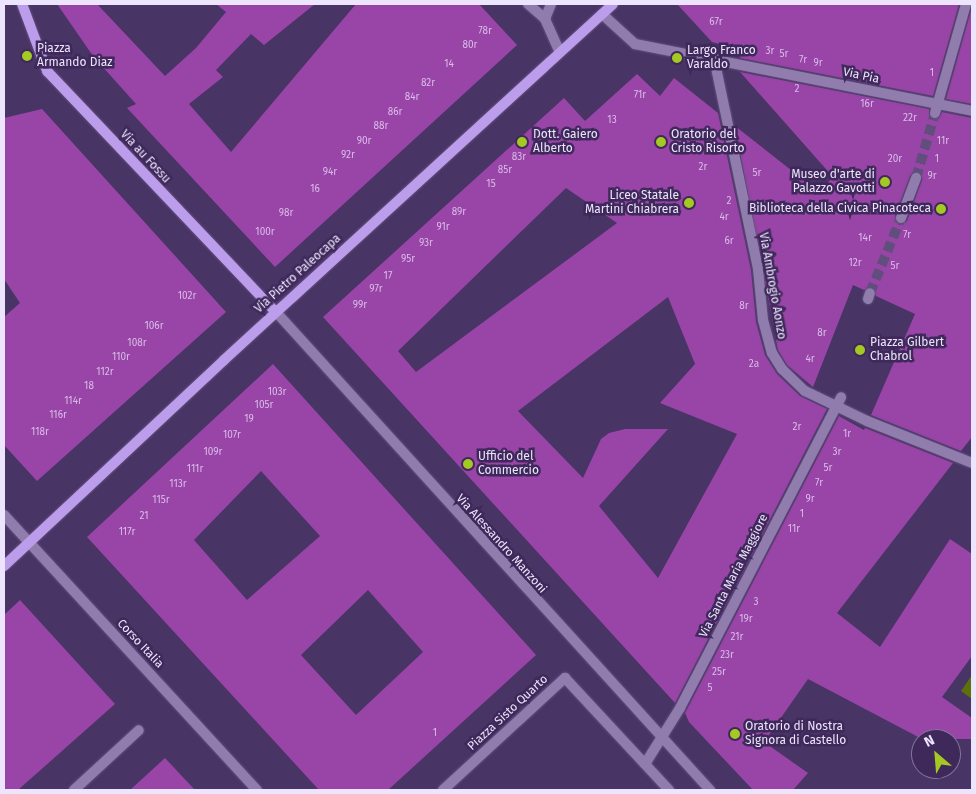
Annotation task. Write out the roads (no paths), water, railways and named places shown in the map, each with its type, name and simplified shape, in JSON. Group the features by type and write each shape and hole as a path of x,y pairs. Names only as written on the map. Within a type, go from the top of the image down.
{"street":[{"name":"Via au Fossu","path":"22,4 47,71 276,312"},
{"path":"528,4 545,19 560,52"},
{"path":"545,19 551,4"},
{"name":"Via Pietro Paleocapa","path":"4,566 276,312 613,4"},
{"path":"935,113 966,4"},
{"path":"602,14 635,44 714,58"},
{"name":"Via Pia","path":"714,58 972,111"},
{"name":"Via Ambrogio Aonzo","path":"714,58 727,113 772,353 790,380 972,463"},
{"path":"901,218 916,178"},
{"name":"Via Alessandro Manzoni","path":"276,312 710,790"},
{"name":"Via Santa Maria Maggiore","path":"645,764 662,737 838,401"},
{"name":"Corso Italia","path":"4,515 257,790"},
{"name":"Piazza Sisto Quarto","path":"443,790 565,678 669,790"},
{"path":"74,790 139,730"}],"tunnel":[{"path":"916,178 935,113"},
{"path":"870,293 901,218"}],"place":[{"name":"Piazza Armando Diaz","path":"27,56"},
{"name":"Largo Franco Varaldo","path":"677,58"},
{"name":"Dott. Gaiero Alberto","path":"522,142"},
{"name":"Oratorio del Cristo Risorto","path":"661,142"},
{"name":"Museo d'arte di Palazzo Gavotti","path":"885,182"},
{"name":"Liceo Statale Martini Chiabrera","path":"689,203"},
{"name":"Biblioteca della Civica Pinacoteca","path":"941,209"},
{"name":"Piazza Gilbert Chabrol","path":"860,350"},
{"name":"Ufficio del Commercio","path":"468,464"},
{"name":"Oratorio di Nostra Signora di Castello","path":"735,734"}]}
